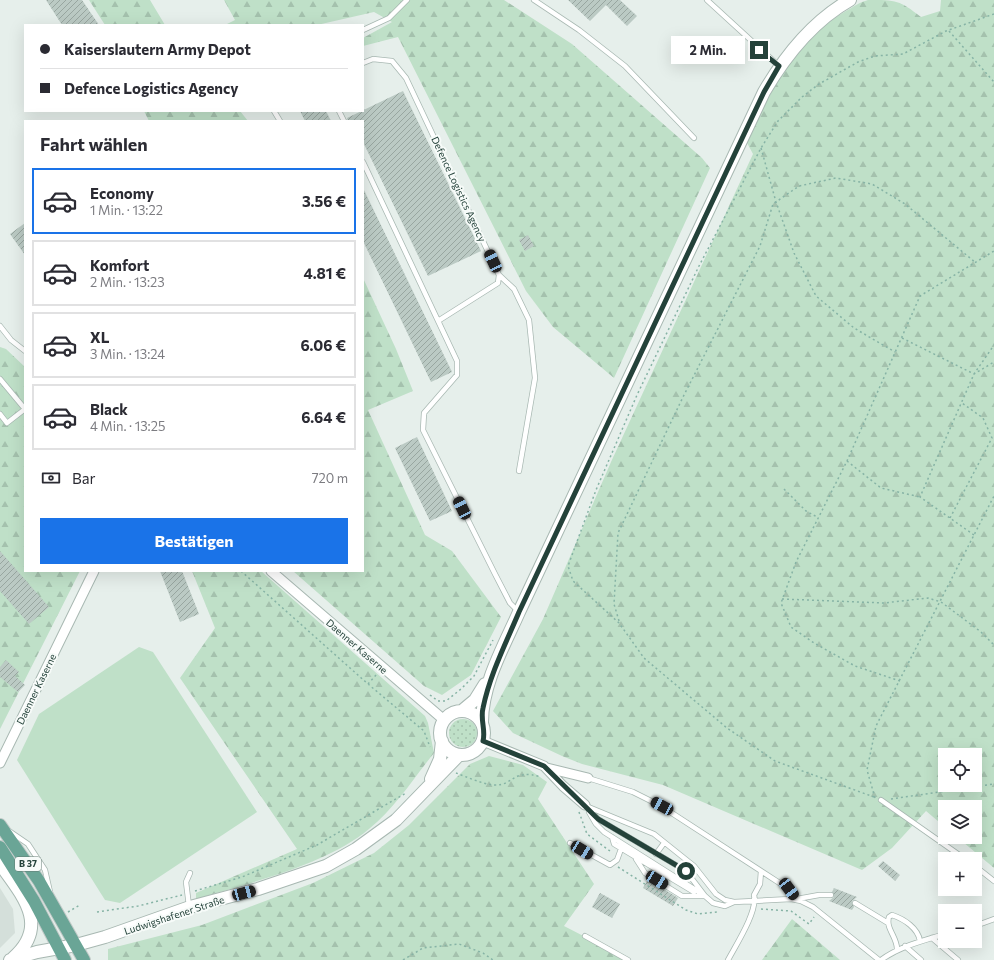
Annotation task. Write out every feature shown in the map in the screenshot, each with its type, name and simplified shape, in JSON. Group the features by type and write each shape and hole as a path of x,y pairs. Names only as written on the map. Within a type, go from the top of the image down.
{"main road":[{"name":"B 37","path":"0,825 23,856 84,960"},
{"name":"B 37","path":"0,847 34,901 65,960"}],"street":[{"path":"493,671 483,708 482,722 485,732 483,741 479,748 472,753 459,755 448,749 442,741 440,729 444,720 452,713 463,710 475,700 493,671 519,612 764,92 779,66 796,46 821,21 850,0"},
{"name":"Daenner Kaserne","path":"0,763 94,572"},
{"name":"Daenner Kaserne","path":"272,572 444,720"},
{"path":"463,710 474,714 482,722"},
{"name":"Ludwigshafener Straße","path":"427,787 440,759 442,741"},
{"path":"483,741 525,757 548,768 588,778"},
{"name":"Ludwigshafener Straße","path":"10,960 32,957 58,947 76,945 105,937 190,908 258,889 326,866 356,849 382,831 411,805 459,755"},
{"path":"548,768 563,786 585,805"},
{"path":"0,864 25,902 33,925 28,942 21,951 10,960"}],"lane":[{"path":"364,30 389,18 407,0"},
{"path":"534,0 579,30 625,66 694,138"},
{"path":"707,0 779,66"},
{"name":"Defence Logistics Agency","path":"364,64 373,60 392,61 406,78 499,275"},
{"path":"364,164 457,361 457,375 424,413 423,430 510,603 519,612"},
{"path":"438,321 498,284 499,275"},
{"path":"499,275 514,289 529,320 535,378 519,471"},
{"path":"0,326 7,335 24,350"},
{"path":"0,335 7,335"},
{"path":"0,379 24,408"},
{"path":"0,414 7,423 24,410"},
{"path":"588,778 648,798 684,818 789,889 797,899 813,907 880,960 905,946 938,936"},
{"path":"881,800 955,852"},
{"path":"585,805 596,824 612,837 721,906 734,902"},
{"path":"585,805 642,828 694,866 716,894 725,900 734,902 797,899 819,894 831,895"},
{"path":"585,805 598,819 686,871 705,896"},
{"path":"612,837 614,844 621,849 690,890 705,896"},
{"path":"570,843 610,865 617,860 621,849"},
{"path":"656,854 664,843"},
{"path":"636,857 645,873 682,896 705,896"},
{"path":"728,960 744,931 755,901 754,896 760,884 761,871"},
{"path":"982,872 994,881"},
{"path":"190,873 186,882 190,908"},
{"path":"9,877 34,901"},
{"path":"855,903 888,923 896,940 897,950"},
{"path":"888,923 889,917 892,915 903,921 916,930 920,941"},
{"path":"982,923 994,919"},
{"path":"585,936 628,960"},
{"path":"932,938 958,960"},
{"path":"905,946 921,960"}],"path":[{"path":"994,14 949,30 903,54 875,56 858,62 819,84 802,97 778,121 761,148 699,266 637,395 596,490 568,566 573,581 619,622 644,658 739,736 775,761 881,800 994,784"},
{"path":"949,30 994,82"},
{"path":"761,148 776,202 794,253 816,296 854,328 896,352"},
{"path":"619,622 614,604 618,533 683,397 760,246 773,204 799,186 836,178 872,184 905,204 976,263"},
{"path":"900,681 855,666 814,643 791,627 780,604 796,562 847,461 920,296 994,251"},
{"path":"902,338 974,374"},
{"path":"920,497 974,374 994,345"},
{"path":"974,374 994,362"},
{"path":"950,518 992,438 983,418 962,402"},
{"path":"847,461 881,488 920,497 974,535"},
{"path":"784,489 806,511 818,517"},
{"path":"874,798 867,770 876,726 941,602 994,496"},
{"path":"242,572 424,732 431,751"},
{"path":"782,599 884,603 928,598 941,602 981,632 994,645"},
{"path":"425,691 438,701 446,701 461,690 474,676 495,637"},
{"path":"368,684 378,673"},
{"path":"456,773 494,785 503,784 525,773 543,777 548,768"},
{"path":"97,912 138,906 242,878 317,845 399,798 410,790"},
{"path":"403,960 423,948 459,944 483,953 493,960"}],"shaded area":[{"path":"0,888 13,909 15,933 0,948"}],"green space":[{"path":"89,0 150,0 164,24 104,24"},
{"path":"224,0 504,0 572,44 702,158 710,168 614,378 553,327 526,291 398,37 364,46 364,37 392,22 374,12 321,24 227,24 235,20"},
{"path":"868,0 892,1 908,7 921,17 940,11 941,0 994,0 994,868 982,858 982,852 975,852 965,844 982,844 982,800 938,800 938,821 926,811 892,848 862,870 663,785 582,764 562,756 513,733 493,711 543,619 611,462 753,154 746,141 765,104 786,68 798,52 828,23"},
{"path":"144,112 241,112 247,120 148,120"},
{"path":"364,280 396,349 413,391 368,410 425,535 452,551 501,617 471,675 442,695 424,686 294,572 364,572"},
{"path":"0,347 6,349 24,366 24,572 79,572 0,729"},
{"path":"192,572 262,572 425,716 428,723 434,753 387,812 369,829 351,842 331,853 286,872 196,899 196,893 297,849 180,678 215,628"},
{"path":"139,647 153,652 257,812 120,903 105,900 17,760 39,714"},
{"path":"463,719 473,723 477,733 473,743 463,747 453,743 449,733 453,723"},
{"path":"489,756 523,765 547,782 538,799 594,884 564,926 630,960 108,960 108,949 202,925 313,883 374,853 409,825 470,764"},
{"path":"792,919 840,960 762,960"}],"building":[{"path":"46,0 82,0 98,24 61,24"},
{"path":"568,0 620,0 637,16 627,26 606,5 590,21"},
{"path":"403,91 481,251 428,276 364,144 364,120 348,120 347,118 359,112 364,112 364,110"},
{"path":"300,112 326,112 330,120 304,120"},
{"path":"364,190 452,372 431,382 364,243"},
{"path":"24,224 24,254 10,234"},
{"path":"528,235 534,246 525,251 519,240"},
{"path":"417,437 452,511 430,521 395,448"},
{"path":"0,551 49,607 29,624 0,591"},
{"path":"160,572 182,572 199,614 180,622"},
{"path":"6,660 19,672 15,676 25,685 18,692 0,677 0,667"},
{"path":"883,861 900,875 895,881 878,866"},
{"path":"648,879 678,898 673,906 643,888"},
{"path":"834,888 857,897 852,901 854,907 852,910 829,901 834,897 832,892"},
{"path":"600,893 620,904 612,918 592,907"}],"route":[{"path":"686,871 598,819 557,780 548,768 525,757 483,741 485,732 482,722 482,712 493,671 519,612 764,92 779,66 759,50"}]}
